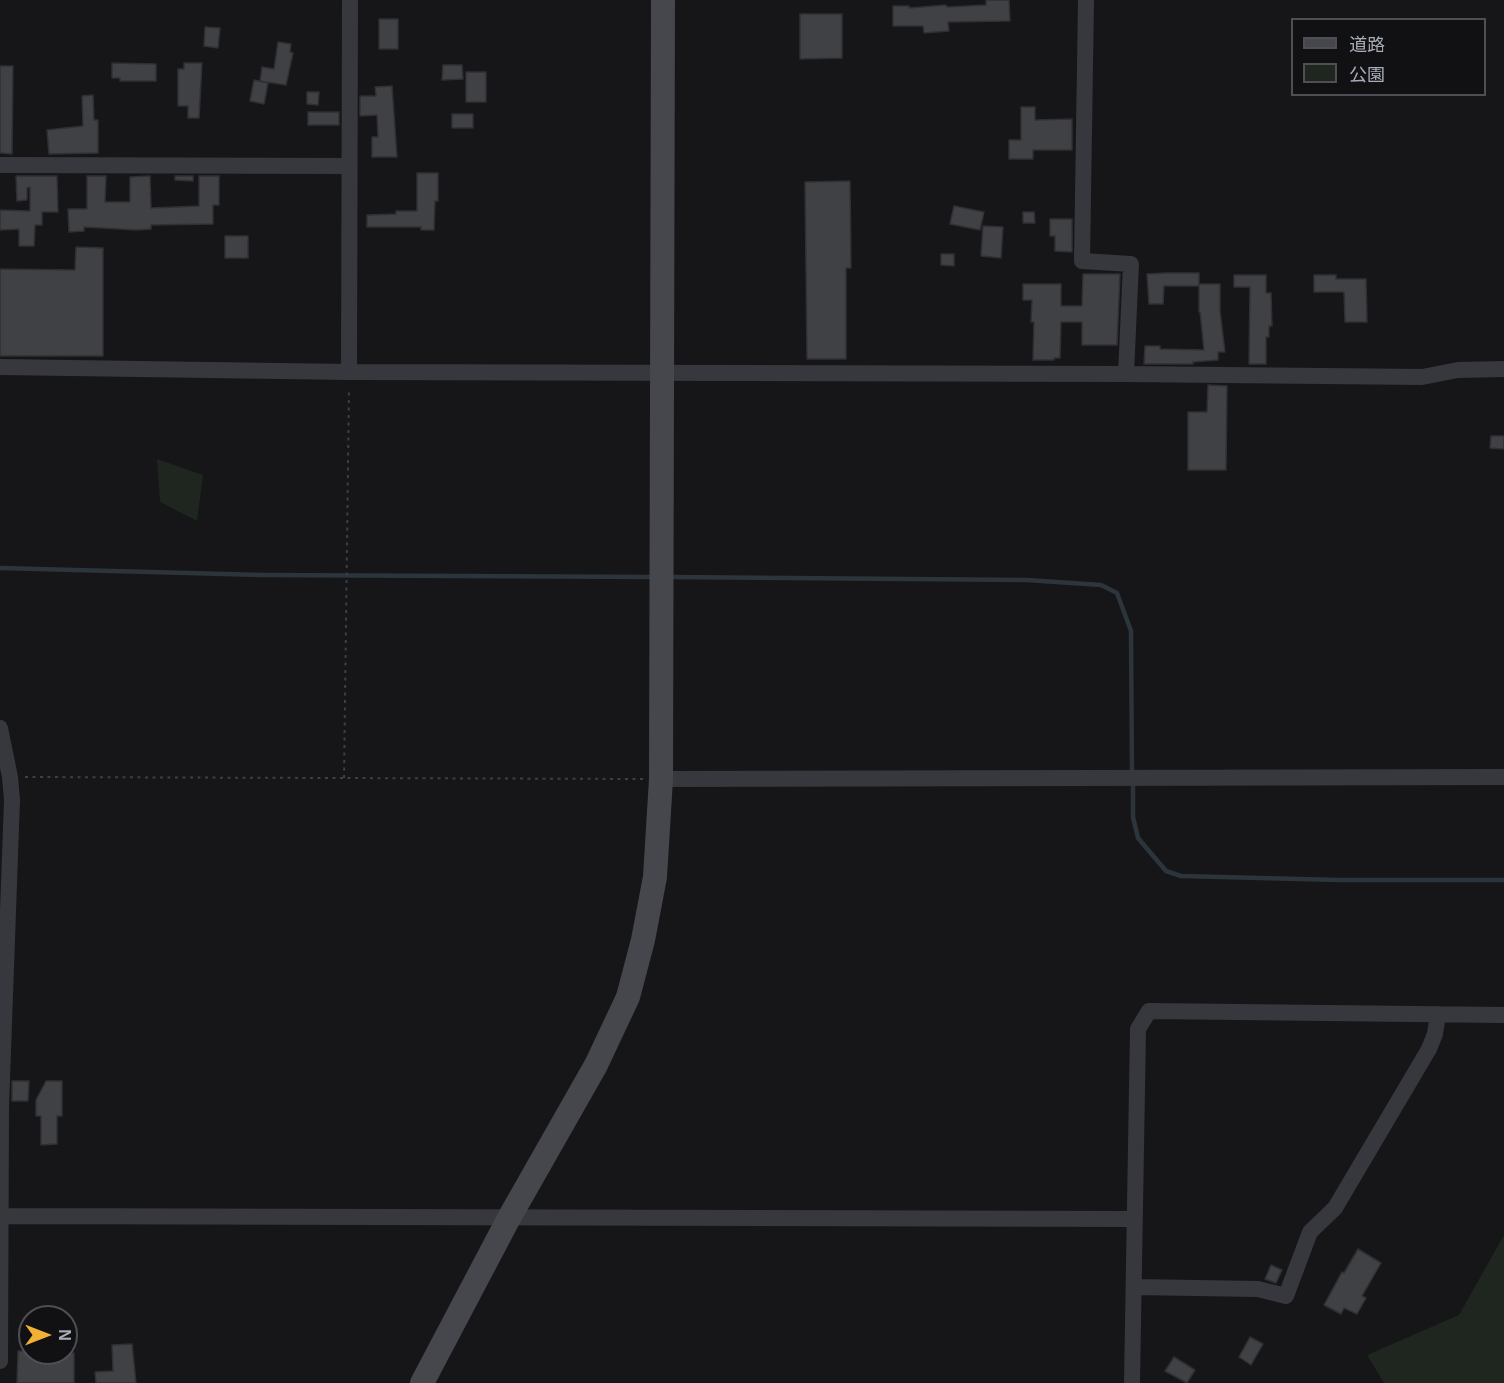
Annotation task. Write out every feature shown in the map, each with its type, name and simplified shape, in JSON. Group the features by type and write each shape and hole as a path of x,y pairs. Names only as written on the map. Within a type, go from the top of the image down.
{"street":[{"path":"349,372 350,0"},
{"path":"422,1383 510,1218 596,1065 628,997 643,940 655,877 661,779 663,0"},
{"path":"1086,0 1082,261 1131,264 1126,374"},
{"path":"0,165 349,166"},
{"path":"0,367 349,372 1422,377 1458,370 1504,369"},
{"path":"0,728 10,777 12,800 4,932 0,1361"},
{"path":"661,779 1504,777"},
{"path":"1132,1383 1138,1029 1149,1011 1504,1015"},
{"path":"1134,1287 1257,1289 1286,1296 1311,1232 1335,1208 1429,1049 1435,1034 1438,1014"},
{"path":"2,1216 1134,1219"}],"path":[{"path":"344,778 349,372"},
{"path":"10,777 661,779"}],"green space":[{"path":"157,459 203,475 197,521 160,502"},
{"path":"1504,1235 1504,1383 1384,1383 1367,1355 1459,1315"}],"building":[{"path":"986,0 1009,0 1010,21 948,22 949,31 924,33 923,26 893,26 893,6 909,6 909,8 986,5"},
{"path":"800,14 842,14 842,58 800,59"},
{"path":"379,19 398,19 398,49 379,49"},
{"path":"205,27 220,28 218,48 204,46"},
{"path":"278,42 291,44 290,52 293,53 286,85 260,81 262,67 274,69"},
{"path":"112,63 156,64 156,81 120,81 120,78 112,78"},
{"path":"184,63 202,63 199,118 188,118 188,106 178,106 178,69 184,69"},
{"path":"443,65 462,65 463,79 442,80"},
{"path":"0,66 13,66 12,154 0,153"},
{"path":"466,72 486,72 486,102 466,102"},
{"path":"254,80 268,83 264,104 250,101"},
{"path":"392,86 397,157 372,157 372,137 378,137 377,115 360,116 360,96 376,96 375,87"},
{"path":"307,92 319,92 318,105 307,104"},
{"path":"93,95 94,120 98,120 98,153 49,154 47,130 83,126 82,96"},
{"path":"1021,107 1035,107 1035,120 1072,119 1072,150 1033,150 1033,159 1009,159 1009,140 1021,140"},
{"path":"308,112 339,112 339,125 308,125"},
{"path":"452,114 473,114 473,128 452,128"},
{"path":"417,173 438,173 438,201 435,201 434,230 421,230 421,227 367,227 367,215 417,211"},
{"path":"16,176 57,176 58,212 42,212 42,225 35,225 34,246 19,246 19,229 0,230 0,210 30,211 30,187 27,188 27,200 17,201"},
{"path":"87,176 106,176 105,202 130,202 130,177 150,176 151,208 199,206 199,176 219,176 219,205 213,205 213,224 151,225 151,229 136,230 84,227 84,231 69,232 68,209 87,209"},
{"path":"175,176 193,176 193,181 175,180"},
{"path":"850,181 851,268 846,268 846,359 807,359 805,182"},
{"path":"954,206 984,212 980,230 950,224"},
{"path":"1023,212 1034,212 1035,223 1023,223"},
{"path":"1050,219 1072,219 1072,252 1055,251 1055,236 1050,236"},
{"path":"983,226 1003,227 1001,258 981,256"},
{"path":"225,236 248,236 248,258 225,258"},
{"path":"76,247 103,248 103,356 0,356 0,269 75,270"},
{"path":"941,254 954,254 954,266 941,265"},
{"path":"1199,273 1199,286 1164,286 1163,304 1149,304 1147,274"},
{"path":"1083,274 1120,274 1117,345 1082,345 1082,322 1061,322 1060,358 1033,360 1032,300 1023,300 1023,284 1061,284 1061,306 1082,306"},
{"path":"1234,275 1266,275 1266,293 1271,293 1272,326 1269,326 1269,337 1266,337 1266,364 1249,364 1250,287 1234,287"},
{"path":"1314,275 1336,275 1336,279 1366,279 1367,322 1345,322 1344,292 1314,292"},
{"path":"1199,284 1220,284 1220,311 1225,352 1218,352 1218,360 1193,362 1193,364 1144,364 1145,346 1160,346 1160,349 1204,350 1199,312"},
{"path":"1208,385 1227,386 1226,470 1188,470 1188,412 1207,412"},
{"path":"1491,436 1504,436 1504,449 1490,448"},
{"path":"12,1081 29,1081 28,1101 12,1101"},
{"path":"46,1081 62,1081 62,1116 57,1116 57,1144 41,1145 41,1116 36,1116 36,1100"},
{"path":"1358,1249 1381,1263 1362,1296 1366,1298 1357,1314 1344,1308 1341,1314 1324,1305"},
{"path":"1271,1265 1282,1270 1276,1283 1265,1279"},
{"path":"1250,1337 1263,1344 1251,1365 1239,1357"},
{"path":"132,1344 136,1383 96,1383 95,1372 113,1371 112,1345"},
{"path":"18,1351 18,1365 74,1365 74,1383 17,1383"},
{"path":"1174,1357 1195,1370 1187,1383 1165,1371"}],"waterway":[{"path":"0,568 262,575 654,577"},
{"path":"669,577 1027,580 1101,585 1117,593 1131,631 1132,774"},
{"path":"1133,782 1133,817 1138,838 1166,871 1181,876 1339,880 1504,880"}]}
